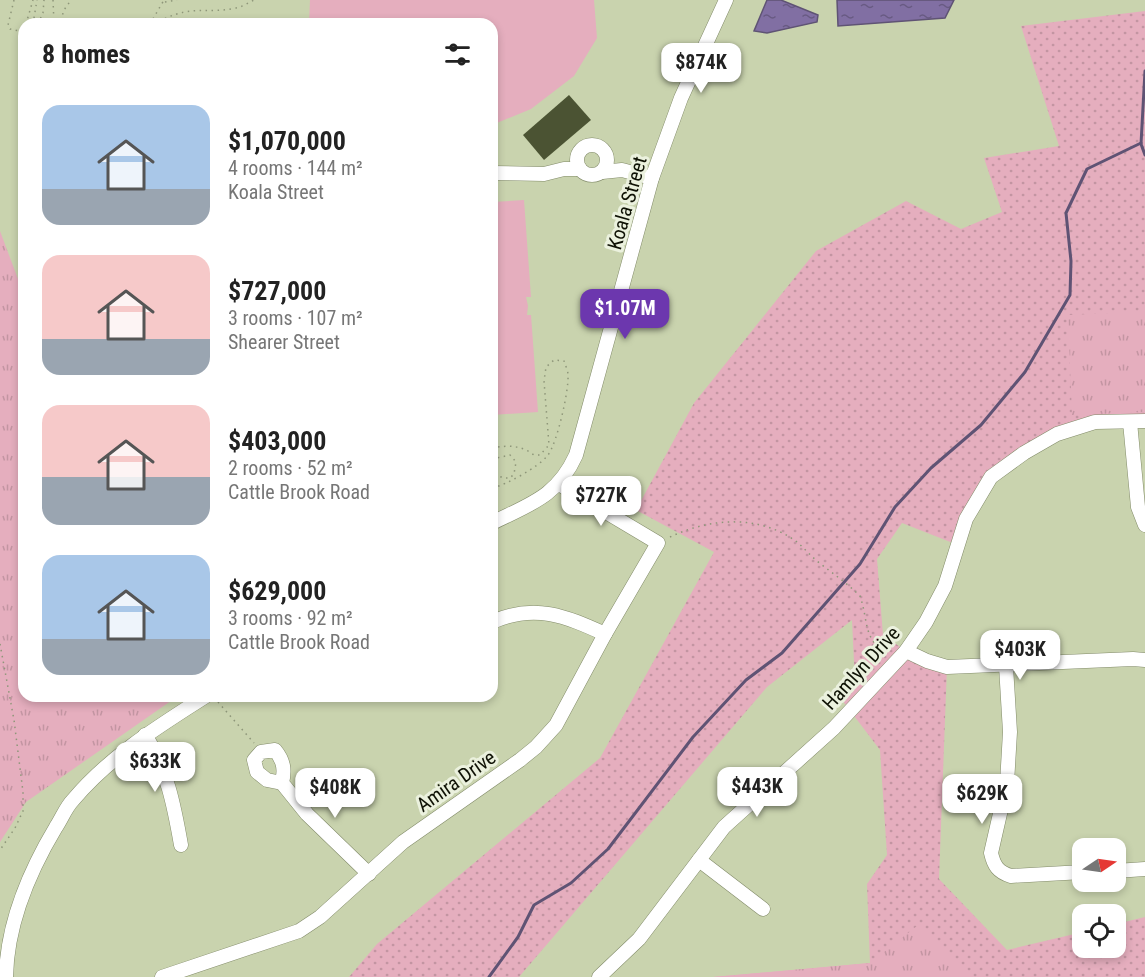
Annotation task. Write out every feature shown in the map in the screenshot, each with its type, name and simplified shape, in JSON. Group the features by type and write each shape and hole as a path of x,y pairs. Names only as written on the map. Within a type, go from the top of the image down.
{"street":[{"name":"Koala Street","path":"498,520 542,498 559,484 572,464 582,437 652,178 681,98 726,0"},
{"path":"498,173 544,174 564,169 579,162 583,148 592,145 601,147 622,170"},
{"path":"602,172 607,164 606,154"},
{"path":"579,162 588,175 622,170 652,178"},
{"name":"Hamlyn Drive","path":"599,977 639,939 724,827 834,728 906,651 926,622 945,586 966,519 991,477 1024,453 1057,434 1095,422 1145,421"},
{"path":"1130,422 1138,507 1145,525"},
{"path":"559,484 658,543"},
{"name":"Amira Drive","path":"162,977 299,931 320,917 403,842 520,760 556,725 658,543"},
{"path":"498,620 516,614 540,612 555,614 605,634"},
{"path":"906,651 947,667 1145,660"},
{"path":"1006,666 1010,732 1007,783 991,853 993,864 1002,873 1011,876 1072,873"},
{"path":"6,977 18,908 38,858 72,801 107,766 145,735 204,702"},
{"path":"145,735 162,765 170,789 181,845"},
{"path":"282,783 285,772 283,759 275,750 261,752 254,760 257,772 267,780 282,783 307,814 369,874"},
{"path":"699,860 763,909"},
{"path":"1126,870 1145,869"}],"path":[{"path":"14,0 8,25 10,29 18,31"},
{"path":"28,18 33,0"},
{"path":"34,18 37,0"},
{"path":"41,18 44,13 44,0"},
{"path":"53,0 54,18"},
{"path":"59,18 71,0"},
{"path":"154,18 164,1 177,0"},
{"path":"166,18 195,10 237,8 254,0"},
{"path":"498,447 509,445 534,456 540,455 549,444 544,381 546,367 555,360 564,361 568,374 555,442 547,456 511,480 498,485"},
{"path":"498,458 510,455 516,462 514,474 510,478 498,475"},
{"path":"658,543 687,529 723,522 752,522 780,532 797,542 814,559 860,596 872,643 893,666"},
{"path":"0,644 14,720 23,792 23,812 0,850"},
{"path":"215,702 261,752"}],"green space":[{"path":"310,0 594,0 597,38 574,76 531,109 498,123 498,18 309,18"},
{"path":"1145,11 1145,421 1057,434 991,477 958,545 902,523 877,559 883,635 906,651 947,667 939,879 1007,950 1072,935 1072,958 1126,958 1126,922 1145,917 1145,977 713,977 870,963 867,884 887,855 880,750 842,700 855,683 852,620 767,687 519,977 349,977 377,944 600,758 714,552 636,510 694,403 816,251 906,201 961,229 1002,212 984,158 1059,146 1021,26"},
{"path":"524,200 531,297 526,297 527,315 531,315 538,412 498,415 498,202"},
{"path":"0,231 18,279 18,702 169,702 26,802 0,842"},
{"path":"1145,312 1145,412 1072,415 1068,315"},
{"path":"917,926 969,977 713,977 870,963"}],"water":[{"path":"767,0 781,0 818,15 817,22 767,33 754,31"},
{"path":"837,0 954,0 945,18 838,26"}],"building":[{"path":"569,95 591,120 544,160 523,135"}],"waterway":[{"path":"1145,71 1141,144 1145,155"},
{"path":"489,977 518,937 534,905 571,883 608,849 693,737 746,680 782,653 860,564 895,507 931,468 981,425 1025,372 1070,295 1071,261 1066,213 1087,169 1141,143"}]}
